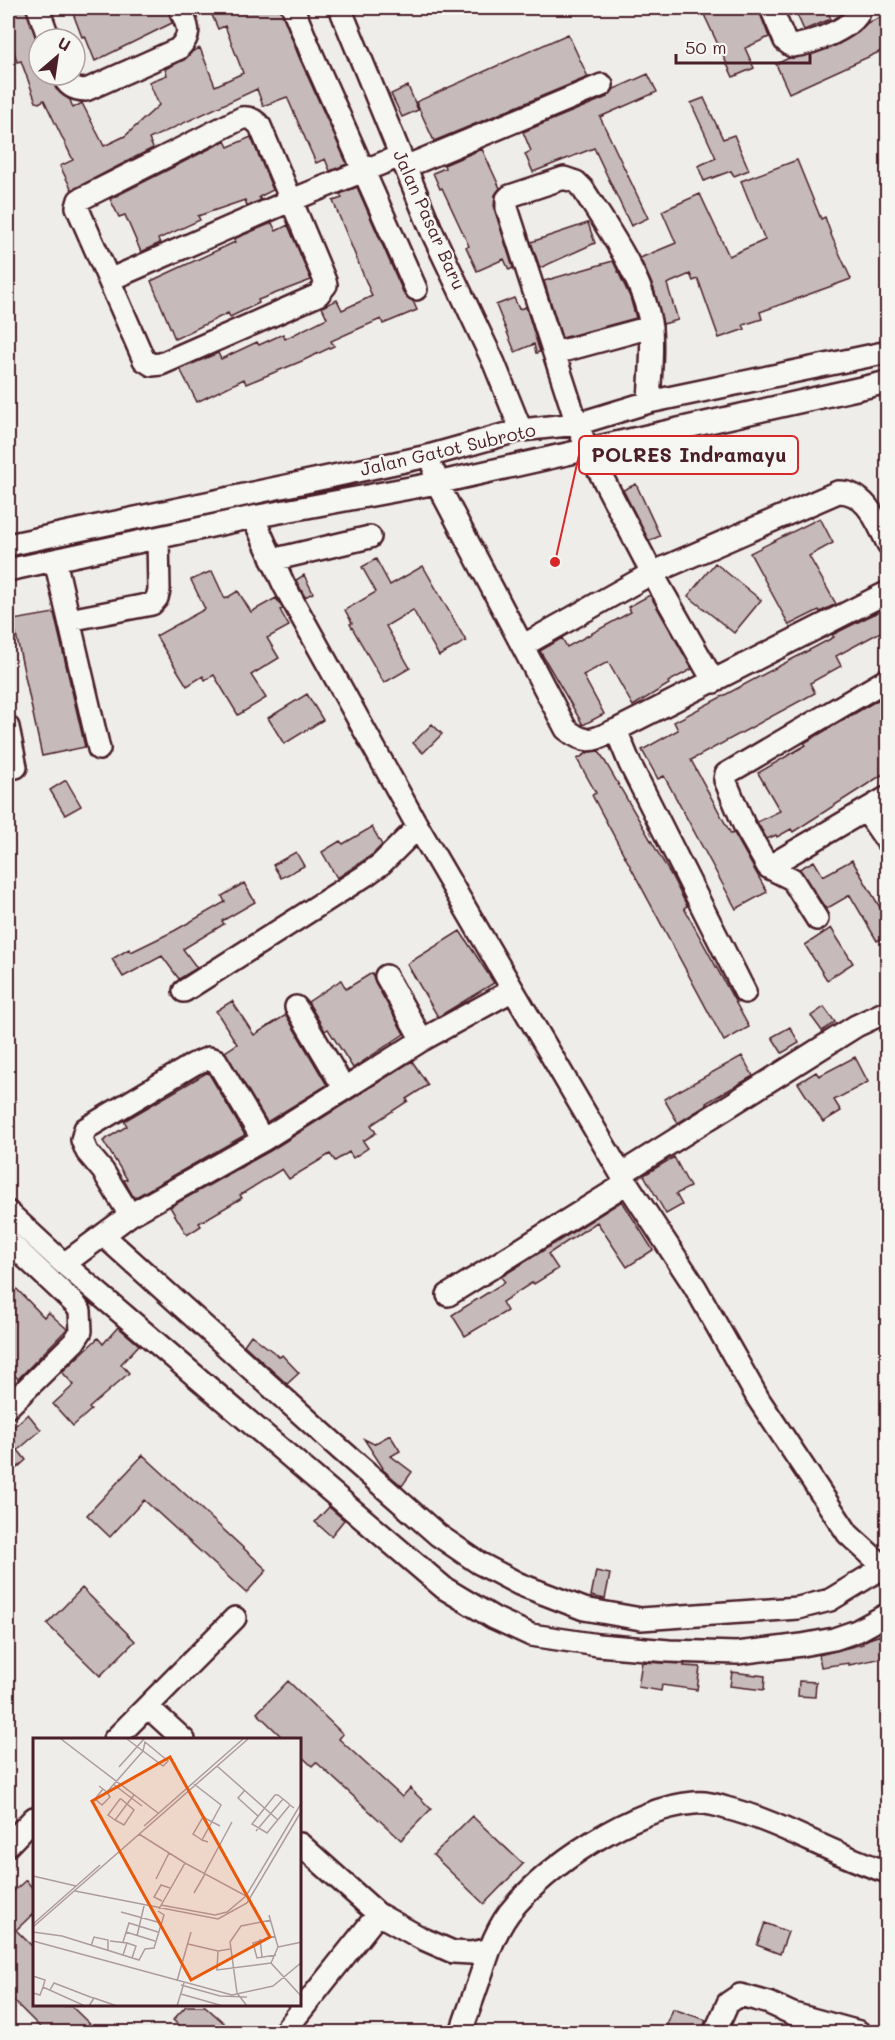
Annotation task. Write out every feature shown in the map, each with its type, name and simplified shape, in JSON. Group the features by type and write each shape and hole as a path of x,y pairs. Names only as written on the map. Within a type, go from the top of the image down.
{"street":[{"path":"38,8 45,27"},
{"path":"73,87 86,90 178,49 185,41 188,32 180,8"},
{"path":"293,8 416,289"},
{"name":"Jalan Pasar Baru","path":"340,8 432,232 494,363 521,430"},
{"path":"771,8 785,41 792,46 804,45 852,22 860,14 860,8"},
{"path":"110,280 363,170 403,161 602,85"},
{"path":"242,118 251,118 260,126 292,200 325,281 324,289 318,295 161,364 152,365 144,360 77,207 79,200 242,118"},
{"path":"649,402 651,327 629,263 584,189 576,182 564,178 510,196 506,203 577,424 588,450 652,573 714,682"},
{"path":"555,353 651,327"},
{"name":"Jalan Gatot Subroto","path":"8,545 428,456 521,430 577,424 649,402 888,352"},
{"name":"Jalan Gatot Subroto","path":"8,570 253,517 437,483 888,382"},
{"path":"428,456 437,483 524,645 566,729 578,738 596,739 616,730 888,592"},
{"path":"524,645 652,573 838,492 848,491 856,494 863,501 878,523 888,544"},
{"path":"101,1238 438,1535 479,1563 519,1584 584,1609 641,1619 798,1608 830,1600 886,1566 848,1534 816,1487 759,1401 695,1287 624,1179 417,827 284,585 253,517"},
{"path":"272,560 370,537"},
{"path":"69,620 152,604 159,590 158,538"},
{"path":"55,560 99,749"},
{"path":"817,919 792,879 768,867 744,825 725,780 726,774 888,679"},
{"path":"8,727 16,767"},
{"path":"616,730 630,764 745,992"},
{"path":"768,867 888,796"},
{"path":"866,811 888,843"},
{"path":"184,991 366,875 381,864 417,827"},
{"path":"386,976 422,1040"},
{"path":"67,1262 130,1215 263,1140 422,1040 513,990"},
{"path":"296,1007 344,1088"},
{"path":"448,1295 856,1026 888,1011"},
{"path":"130,1215 103,1172 87,1152 82,1140 83,1133 85,1129 194,1064 209,1058 216,1060 263,1140"},
{"path":"8,1212 444,1588 494,1618 531,1635 598,1645 669,1651 737,1653 834,1639 857,1631 888,1614"},
{"path":"8,1240 75,1304 82,1318 81,1330 74,1342 11,1397"},
{"path":"116,1738 235,1618"},
{"path":"148,1707 182,1738"},
{"path":"461,2032 489,1949 509,1913 528,1891 567,1858 628,1822 668,1808 696,1803 725,1807 765,1821 888,1872"},
{"path":"8,1845 33,1819"},
{"path":"302,1846 378,1914 421,1938 453,1952 471,1953 489,1949"},
{"path":"284,2032 378,1914"},
{"path":"715,2032 728,2003 740,1995 769,2003 789,2023 859,2032"}],"building":[{"path":"8,8 26,8 32,27 27,27 27,77 21,61 17,62 8,30"},
{"path":"71,8 167,8 172,23 95,61 87,41 87,27 78,27"},
{"path":"209,8 280,8 299,57 347,164 330,171 325,159 316,163 287,97 263,106 257,89 149,139 153,148 72,190 60,166 73,160 44,100 36,102 31,87 55,87 70,100 73,108 82,103 104,146 125,136 159,105 149,82 167,75 165,69 184,60 193,51 200,48 215,86 243,73 225,26 218,29"},
{"path":"701,8 758,8 769,37 745,48 754,68 733,77"},
{"path":"794,8 826,8 831,19 804,30"},
{"path":"888,14 888,48 789,93 776,64 789,58 813,54 837,45 859,32 867,23"},
{"path":"568,34 588,77 434,141 416,102"},
{"path":"648,74 657,92 600,117 648,218 631,226 594,148 533,172 525,154 531,151 523,132 607,97 614,89"},
{"path":"408,86 418,110 402,117 391,94"},
{"path":"704,98 723,139 734,135 749,170 734,176 731,171 704,181 698,166 716,158 691,103"},
{"path":"251,137 273,190 259,197 261,200 247,206 245,200 198,216 200,220 158,239 160,243 141,252 125,215 119,217 110,199 225,141 228,147"},
{"path":"482,149 500,188 495,195 494,208 513,268 509,270 504,259 477,271 466,247 469,246 433,173 445,168 444,165"},
{"path":"797,160 821,219 825,217 851,279 760,312 762,319 743,325 745,329 719,338 698,279 693,281 690,274 667,284 678,320 663,324 654,289 640,258 676,243 662,211 700,194 729,256 765,240 741,181"},
{"path":"357,187 404,294 413,301 417,310 383,324 381,319 331,341 334,346 302,361 246,384 244,379 197,402 180,369 218,353 221,359 257,342 259,345 283,334 285,339 327,318 322,307 324,306 337,300 342,310 372,296 333,201 342,198 340,194"},
{"path":"272,223 276,231 288,225 311,280 258,300 259,303 230,317 228,313 175,339 151,281 235,242 234,239"},
{"path":"588,223 595,243 540,268 531,242"},
{"path":"613,261 630,297 636,318 562,338 544,281"},
{"path":"514,298 519,309 526,307 540,352 536,353 534,344 515,352 496,305"},
{"path":"636,484 660,536 649,541 623,490"},
{"path":"820,518 833,543 809,556 836,604 789,625 750,553"},
{"path":"376,559 390,585 423,566 466,641 439,656 413,610 386,626 410,668 384,683 350,624 352,623 345,610 376,592 362,567"},
{"path":"715,563 761,600 734,633 688,596"},
{"path":"212,571 225,599 238,591 251,612 276,598 289,626 267,638 279,658 251,675 266,698 238,715 214,675 205,680 203,676 187,686 156,636 205,609 191,580"},
{"path":"304,575 313,593 305,597 296,580"},
{"path":"650,595 692,669 633,706 608,662 583,675 604,714 583,725 540,651 562,638 567,647 631,612 628,607"},
{"path":"888,607 888,628 836,656 841,666 810,683 815,693 691,760 731,834 734,833 767,892 736,909 664,776 658,779 642,750 678,730 674,722 834,637 832,635"},
{"path":"54,613 85,747 42,756 13,620"},
{"path":"307,694 323,720 284,744 268,718"},
{"path":"888,694 888,771 793,832 791,829 777,837 776,835 767,839 757,822 780,811 758,773"},
{"path":"432,724 442,734 423,753 413,743"},
{"path":"599,751 671,875 687,906 684,908 749,1027 724,1041 592,795 596,793 577,759 589,752"},
{"path":"66,780 81,806 65,815 50,790"},
{"path":"372,827 382,845 373,854 337,878 322,852 340,841 343,844"},
{"path":"296,852 304,866 281,878 273,865"},
{"path":"852,860 888,921 888,935 877,941 850,895 826,909 799,869 814,861 823,876"},
{"path":"244,883 255,902 222,921 224,924 183,949 197,968 179,979 162,956 123,977 112,959 129,949 131,952 174,931 225,902 222,896"},
{"path":"831,928 853,963 827,980 805,945"},
{"path":"460,931 494,983 438,1017 407,964"},
{"path":"372,973 404,1034 353,1068 328,1029 325,1031 308,1002 341,980 346,989"},
{"path":"232,1001 254,1035 286,1015 327,1085 267,1122 225,1052 237,1044 216,1011"},
{"path":"824,1007 835,1022 822,1031 811,1016"},
{"path":"790,1027 799,1043 782,1053 772,1037"},
{"path":"742,1056 753,1076 706,1103 707,1105 678,1123 664,1099"},
{"path":"855,1057 868,1082 834,1100 841,1111 823,1122 798,1083 816,1072 819,1076"},
{"path":"412,1061 428,1085 371,1125 376,1133 363,1141 368,1148 353,1158 349,1152 335,1161 330,1154 289,1179 282,1169 240,1195 242,1198 199,1223 201,1226 187,1235 170,1207 270,1151"},
{"path":"208,1072 245,1135 134,1198 124,1180 127,1179 103,1141 127,1126 124,1121"},
{"path":"674,1157 690,1187 676,1194 682,1205 666,1214 644,1175"},
{"path":"622,1201 653,1250 627,1267 597,1222 548,1254 558,1269 502,1302 507,1311 465,1336 452,1315 505,1282 501,1277"},
{"path":"8,1280 44,1317 48,1312 67,1329 18,1379 8,1368"},
{"path":"118,1327 139,1345 121,1364 129,1373 89,1408 91,1410 73,1426 53,1404 74,1385 62,1372 98,1338 103,1344"},
{"path":"251,1335 280,1357 282,1355 299,1373 287,1384 244,1345"},
{"path":"28,1414 41,1430 18,1450 26,1460 8,1476 8,1432"},
{"path":"390,1435 400,1451 391,1456 412,1472 402,1486 382,1469 364,1439 374,1444"},
{"path":"143,1455 267,1570 246,1593 144,1500 110,1537 87,1515"},
{"path":"329,1507 344,1520 331,1536 315,1522"},
{"path":"596,1571 610,1574 605,1599 591,1596"},
{"path":"82,1588 135,1641 100,1676 47,1624"},
{"path":"881,1635 887,1657 849,1665 849,1663 821,1667 819,1655 863,1644"},
{"path":"642,1662 700,1667 697,1690 662,1685 661,1691 638,1687"},
{"path":"732,1672 765,1676 764,1690 730,1686"},
{"path":"288,1681 343,1734 339,1739 402,1797 410,1788 431,1809 401,1840 316,1762 312,1766 302,1757 302,1738 283,1738 257,1713"},
{"path":"799,1681 816,1682 815,1697 798,1696"},
{"path":"472,1816 523,1864 484,1904 433,1855"},
{"path":"26,1880 33,1889 33,1914 16,1930 33,1947 33,2007 72,2007 98,2032 45,2032 8,1995 8,1896"},
{"path":"765,1923 788,1932 780,1954 757,1945"},
{"path":"185,2007 206,2007 234,2032 186,2032 173,2020"},
{"path":"673,2009 706,2020 701,2032 664,2032"}],"place":[{"name":"POLRES Indramayu","path":"555,562"}]}
